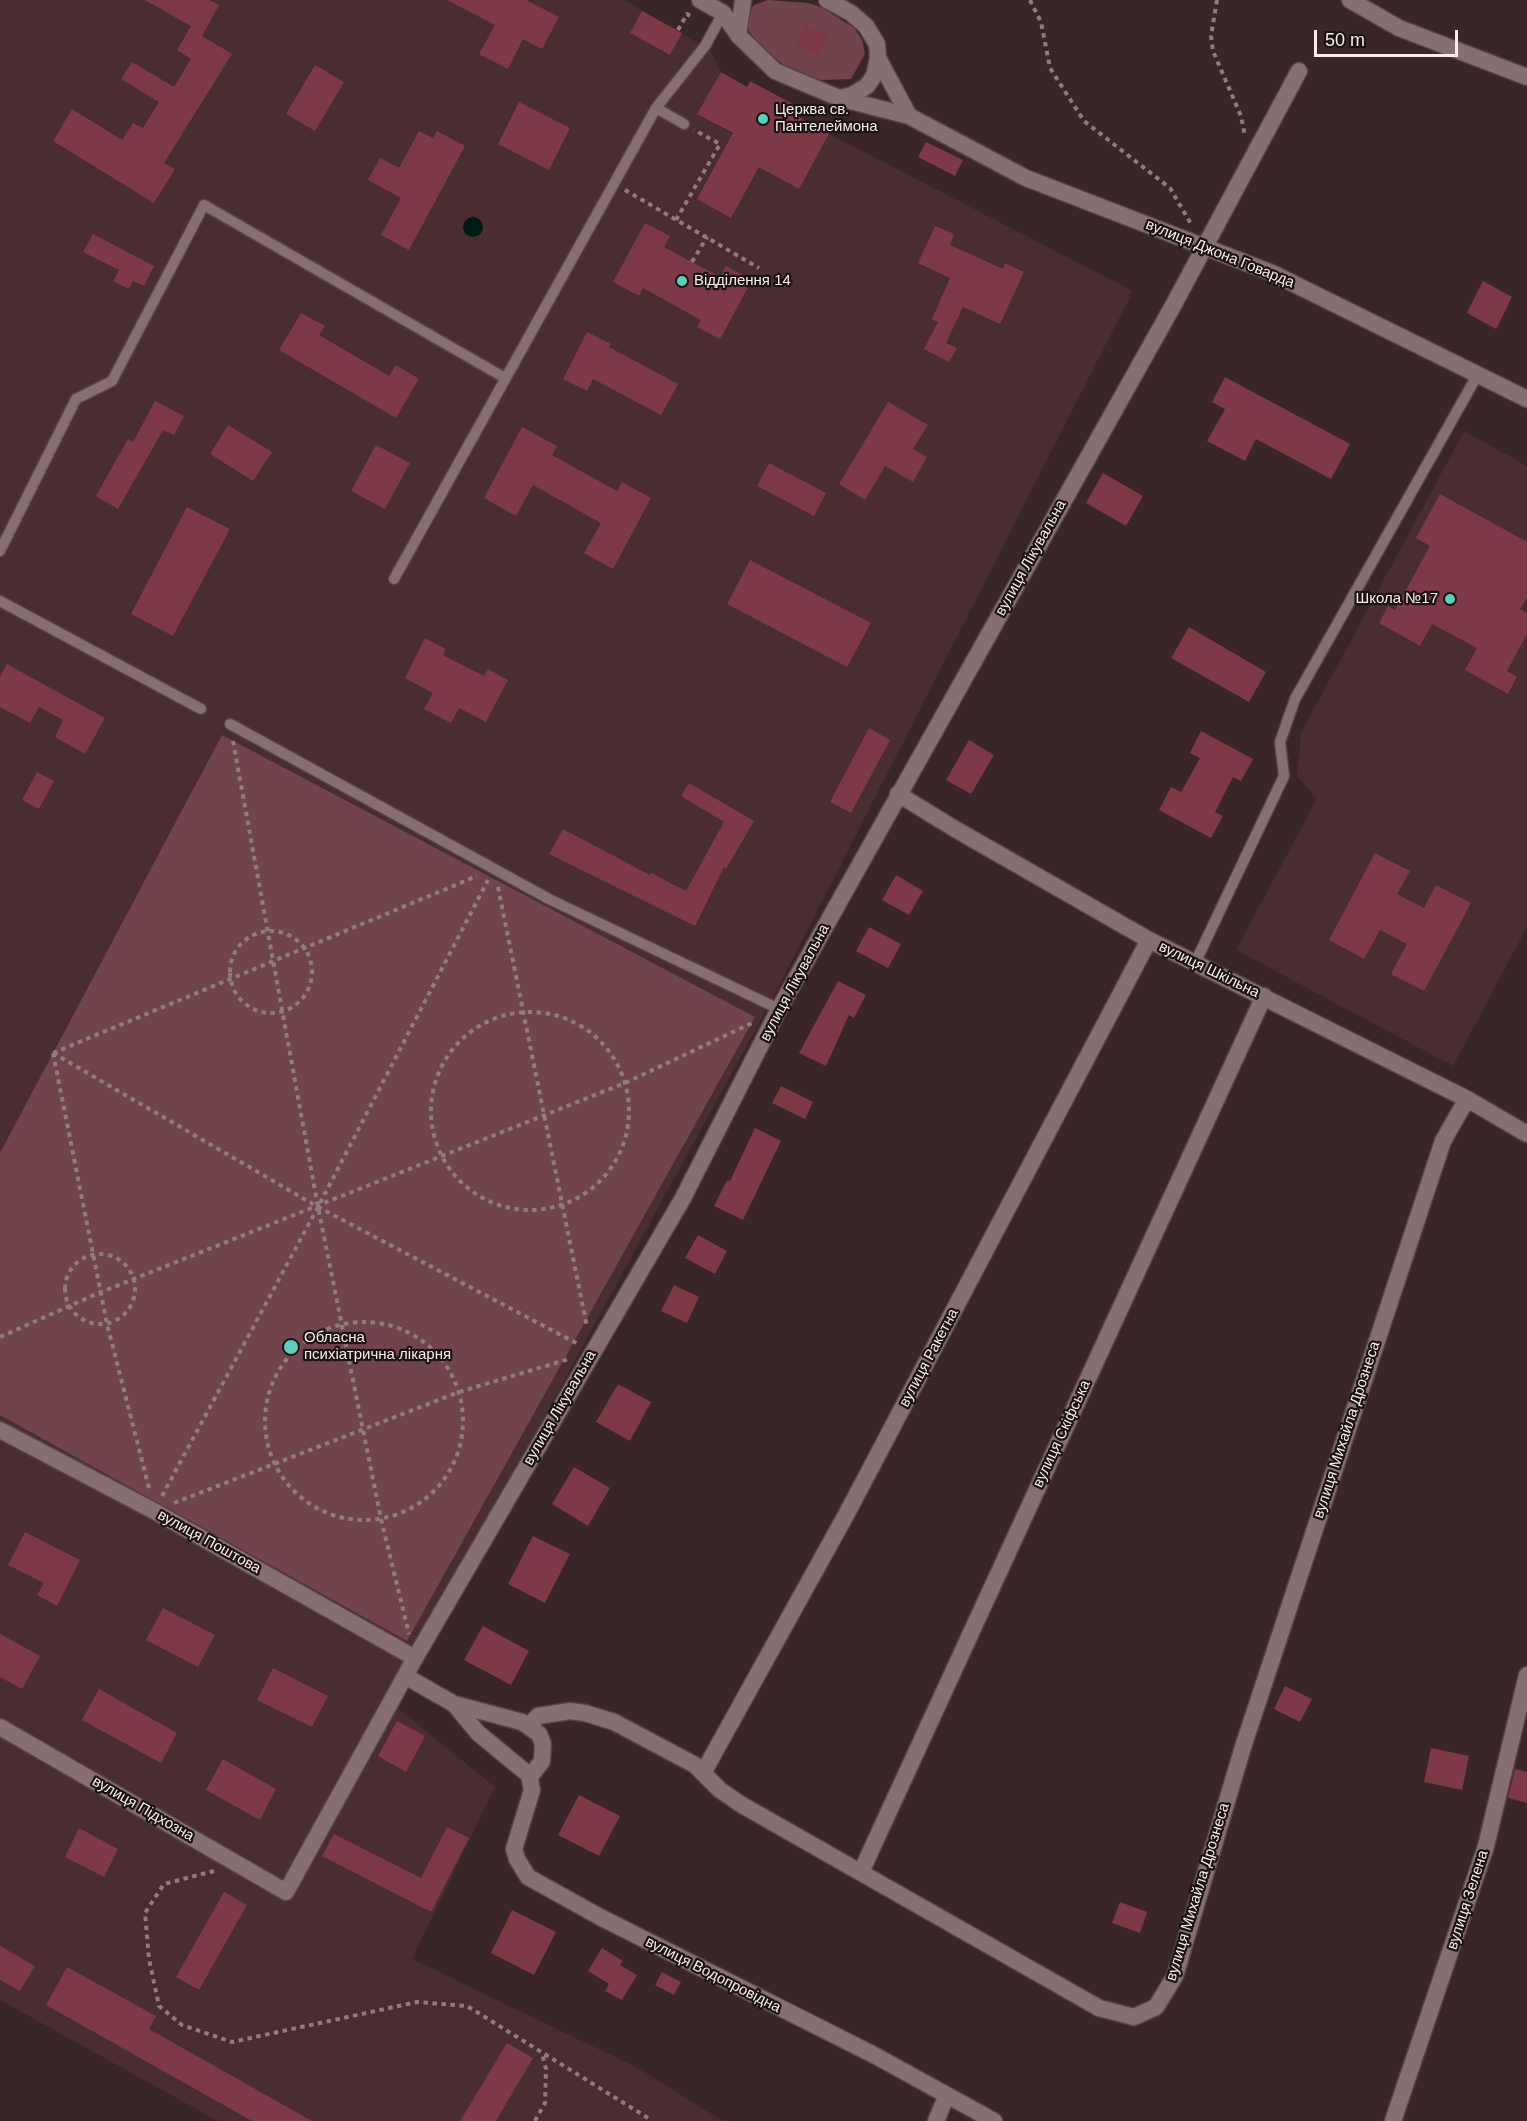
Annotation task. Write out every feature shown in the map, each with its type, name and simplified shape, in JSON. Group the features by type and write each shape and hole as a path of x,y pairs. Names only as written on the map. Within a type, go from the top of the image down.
{"street":[{"name":"вулиця Джона Говарда","path":"700,0 735,4 738,35 775,71 839,98 909,116 1026,177 1272,273 1527,399"},
{"path":"827,0 851,12 866,26 877,44 878,58 874,76 867,86 852,95 839,98"},
{"path":"1350,0 1399,28 1527,77"},
{"path":"735,4 738,35"},
{"path":"878,58 909,116"},
{"name":"вулиця Лікувальна","path":"286,1892 415,1658 682,1198 779,1009 1205,248 1299,71"},
{"name":"вулиця Шкільна","path":"898,794 1149,940 1467,1099 1527,1134"},
{"name":"вулиця Ракетна","path":"704,1773 846,1515 1149,940"},
{"name":"вулиця Скіфська","path":"861,1872 1264,996"},
{"name":"вулиця Михайла Дрознеса","path":"530,1725 538,1716 554,1712 585,1713 614,1722 695,1765 742,1805 1111,2013 1134,2017 1148,2013 1163,1999 1175,1976 1243,1747 1443,1141 1467,1099"},
{"name":"вулиця Поштова","path":"0,1430 154,1511 415,1658"},
{"name":"вулиця Зелена","path":"1393,2121 1486,1846 1527,1675"},
{"path":"405,1676 454,1704 530,1725"},
{"path":"454,1704 478,1733 530,1777"},
{"name":"вулиця Водопровідна","path":"530,1725 539,1734 543,1753 538,1768 530,1777 532,1790 514,1849 528,1877 600,1917 874,2055 994,2121"},
{"name":"вулиця Підхозна","path":"0,1727 286,1892"},
{"path":"936,2121 947,2095"}],"lane":[{"path":"394,579 656,108 735,4"},
{"path":"656,108 684,124"},
{"path":"0,551 76,399 112,381 204,205 505,378"},
{"path":"1195,963 1284,776 1280,742 1295,699 1478,374"},
{"path":"0,601 201,709"},
{"path":"230,724 549,899 779,1009"}],"path":[{"path":"1030,0 1041,22 1050,68 1084,121 1170,189 1205,248"},
{"path":"1217,0 1211,36 1213,51 1241,116 1245,140"},
{"path":"678,30 687,14 714,30"},
{"path":"676,220 720,144 684,124"},
{"path":"614,183 759,268"},
{"path":"692,262 707,237"},
{"path":"230,724 318,1207 381,1519 415,1658"},
{"path":"53,1053 494,869"},
{"path":"494,869 564,1204 592,1352"},
{"path":"154,1511 318,1207 494,869"},
{"path":"268,932 290,936 304,948 310,962 310,982 300,1001 282,1012 271,1013 251,1008 237,994 231,979 231,965 239,947 257,934 268,932"},
{"path":"0,1337 134,1278 443,1158 625,1083 779,1009"},
{"path":"524,1013 548,1014 580,1026 606,1049 616,1063 625,1083 629,1113 627,1130 615,1162 592,1188 564,1204 528,1210 494,1203 465,1186 443,1158 436,1143 431,1109 435,1084 445,1060 455,1046 482,1025 498,1018 524,1013"},
{"path":"53,1053 318,1207 592,1352"},
{"path":"53,1053 107,1324 154,1511"},
{"path":"94,1254 114,1256 129,1269 134,1278 135,1288 130,1307 116,1321 107,1324 88,1322 79,1317 69,1306 64,1291 69,1271 76,1263 94,1254"},
{"path":"375,1323 409,1332 437,1354 448,1368 459,1392 464,1419 463,1437 452,1469 443,1483 418,1505 381,1519 353,1520 321,1511 294,1491 274,1463 265,1430 265,1412 274,1379 294,1351 307,1340 342,1325 375,1323"},
{"path":"154,1511 459,1392 592,1352"},
{"path":"222,1868 164,1884 145,1913 149,1959 159,2006 182,2025 232,2042 417,2002 467,2006 648,2118"},
{"path":"536,2121 545,2103 546,2069 542,2053"}],"shaded area":[{"name":"Обласна психіатрична лікарня","path":"0,0 624,0 710,50 721,72 698,114 766,154 777,177 799,189 829,134 1133,291 776,992 389,1701 495,1787 412,1959 638,2068 723,2121 218,2121 0,2000"},
{"path":"768,0 808,3 823,8 854,28 862,40 865,54 851,79 822,80 805,75 786,67 759,44 748,30 747,15 754,5"},
{"name":"Школа №17","path":"1464,431 1527,466 1527,927 1453,1066 1236,950 1317,799 1297,776 1301,733"},
{"path":"222,735 755,1017 407,1641 0,1415 0,1153"}],"water":[{"path":"473,217 480,220 483,227 480,234 473,237 466,234 463,227 466,220"}],"building":[{"path":"145,0 209,0 219,5 202,36 232,54 164,163 175,169 154,203 53,141 72,109 122,140 133,123 143,128 159,102 121,79 132,62 174,87 191,59 177,50 191,26"},
{"path":"447,0 526,0 559,17 542,49 523,39 508,69 479,54 495,25"},
{"path":"642,11 682,33 670,55 630,33"},
{"path":"807,25 828,37 817,56 796,44"},
{"path":"315,65 344,82 315,131 286,114"},
{"path":"721,72 747,87 750,81 804,110 799,117 829,134 799,189 759,167 731,218 697,199 733,133 697,114"},
{"path":"519,102 570,128 549,170 498,144"},
{"path":"419,131 433,138 437,131 465,146 409,250 381,235 401,198 368,180 380,158 399,168"},
{"path":"926,142 963,160 955,176 918,157"},
{"name":"Відділення 14","path":"645,223 670,236 664,247 720,277 726,266 752,280 720,339 697,327 701,320 643,288 639,296 613,282"},
{"path":"935,226 954,234 950,245 1003,269 1005,263 1024,272 1000,324 963,307 946,343 957,348 949,362 924,349 938,322 932,319 950,278 918,263"},
{"path":"93,234 154,266 144,286 133,281 129,289 113,281 119,270 83,252"},
{"path":"1483,281 1512,297 1496,329 1467,313"},
{"path":"301,313 325,326 319,335 389,376 396,365 419,379 396,418 279,350"},
{"path":"587,332 611,344 609,347 678,384 661,415 593,379 587,391 563,379"},
{"path":"1225,377 1350,444 1331,479 1256,439 1245,461 1207,441 1225,409 1212,402"},
{"path":"155,401 184,416 174,435 163,430 118,509 96,496 128,439 133,442"},
{"path":"888,402 928,425 913,449 927,457 913,482 885,466 865,500 839,484"},
{"path":"228,425 272,452 253,481 210,454"},
{"path":"522,427 557,446 552,455 617,491 622,482 651,498 613,569 584,553 601,523 533,485 516,516 484,498"},
{"path":"376,445 410,463 385,509 351,491"},
{"path":"769,463 826,493 814,516 757,486"},
{"path":"1103,473 1143,496 1126,526 1086,503"},
{"path":"1440,494 1527,542 1527,598 1520,609 1527,613 1527,634 1507,671 1517,677 1508,694 1465,670 1477,648 1432,624 1420,646 1379,623 1388,606 1395,610 1430,546 1416,538"},
{"path":"187,507 230,529 173,636 131,614"},
{"path":"750,560 871,623 847,667 727,604"},
{"path":"1189,627 1266,672 1249,702 1171,658"},
{"path":"425,638 446,649 443,655 484,676 488,669 508,680 486,722 459,708 451,723 424,709 433,693 405,678"},
{"path":"7,664 105,718 85,754 55,737 63,720 39,707 30,723 0,707 0,677"},
{"path":"869,728 890,740 851,813 830,802"},
{"path":"1201,731 1253,759 1241,781 1233,777 1215,812 1223,816 1211,838 1159,810 1171,787 1181,792 1200,758 1190,753"},
{"path":"969,740 994,755 971,794 946,780"},
{"path":"37,772 54,781 39,809 22,800"},
{"path":"689,783 754,821 726,869 724,867 695,926 549,854 563,829 650,875 651,873 686,891 724,822 681,796"},
{"path":"1375,853 1410,871 1397,894 1424,908 1436,885 1471,903 1424,991 1391,974 1407,944 1380,930 1364,959 1329,940"},
{"path":"896,875 923,891 909,915 882,900"},
{"path":"869,927 901,944 888,968 856,951"},
{"path":"838,981 866,995 854,1018 849,1015 826,1066 799,1053"},
{"path":"781,1086 813,1102 805,1119 772,1103"},
{"path":"755,1128 781,1141 743,1220 714,1206 727,1180 730,1181"},
{"path":"698,1235 727,1251 715,1274 685,1258"},
{"path":"674,1285 699,1297 687,1323 661,1311"},
{"path":"618,1384 651,1402 630,1441 596,1422"},
{"path":"574,1467 610,1488 588,1526 552,1504"},
{"path":"25,1532 80,1560 57,1606 37,1595 44,1583 8,1565"},
{"path":"533,1536 570,1554 545,1603 508,1584"},
{"path":"163,1608 215,1635 198,1667 146,1640"},
{"path":"483,1626 529,1651 511,1685 464,1660"},
{"path":"0,1634 40,1656 22,1689 0,1677"},
{"path":"273,1668 328,1696 312,1727 257,1700"},
{"path":"1285,1686 1312,1699 1300,1722 1274,1709"},
{"path":"99,1689 177,1733 161,1763 82,1720"},
{"path":"397,1721 425,1736 406,1772 378,1756"},
{"path":"1431,1748 1469,1756 1462,1790 1424,1782"},
{"path":"223,1759 276,1789 260,1820 206,1790"},
{"path":"1515,1769 1527,1772 1527,1803 1508,1798"},
{"path":"579,1795 620,1816 599,1856 558,1835"},
{"path":"447,1827 469,1838 431,1912 322,1856 334,1834 421,1878"},
{"path":"79,1828 118,1849 104,1877 65,1857"},
{"path":"224,1892 247,1905 199,1990 176,1977"},
{"path":"1120,1902 1147,1912 1140,1933 1112,1923"},
{"path":"512,1910 556,1932 534,1975 491,1953"},
{"path":"0,1946 35,1966 20,1991 0,1980"},
{"path":"602,1948 623,1961 620,1965 637,1975 622,2000 605,1991 609,1984 588,1971"},
{"path":"67,1967 156,2016 149,2029 312,2121 252,2121 46,2005"},
{"path":"662,1972 681,1982 674,1995 655,1985"},
{"path":"507,2043 533,2058 496,2121 460,2121"}],"place":[{"name":"Церква св. Пантелеймона","path":"763,119"},
{"name":"Відділення 14","path":"682,281"},
{"name":"Школа №17","path":"1450,599"},
{"name":"Обласна психіатрична лікарня","path":"291,1347"}]}
